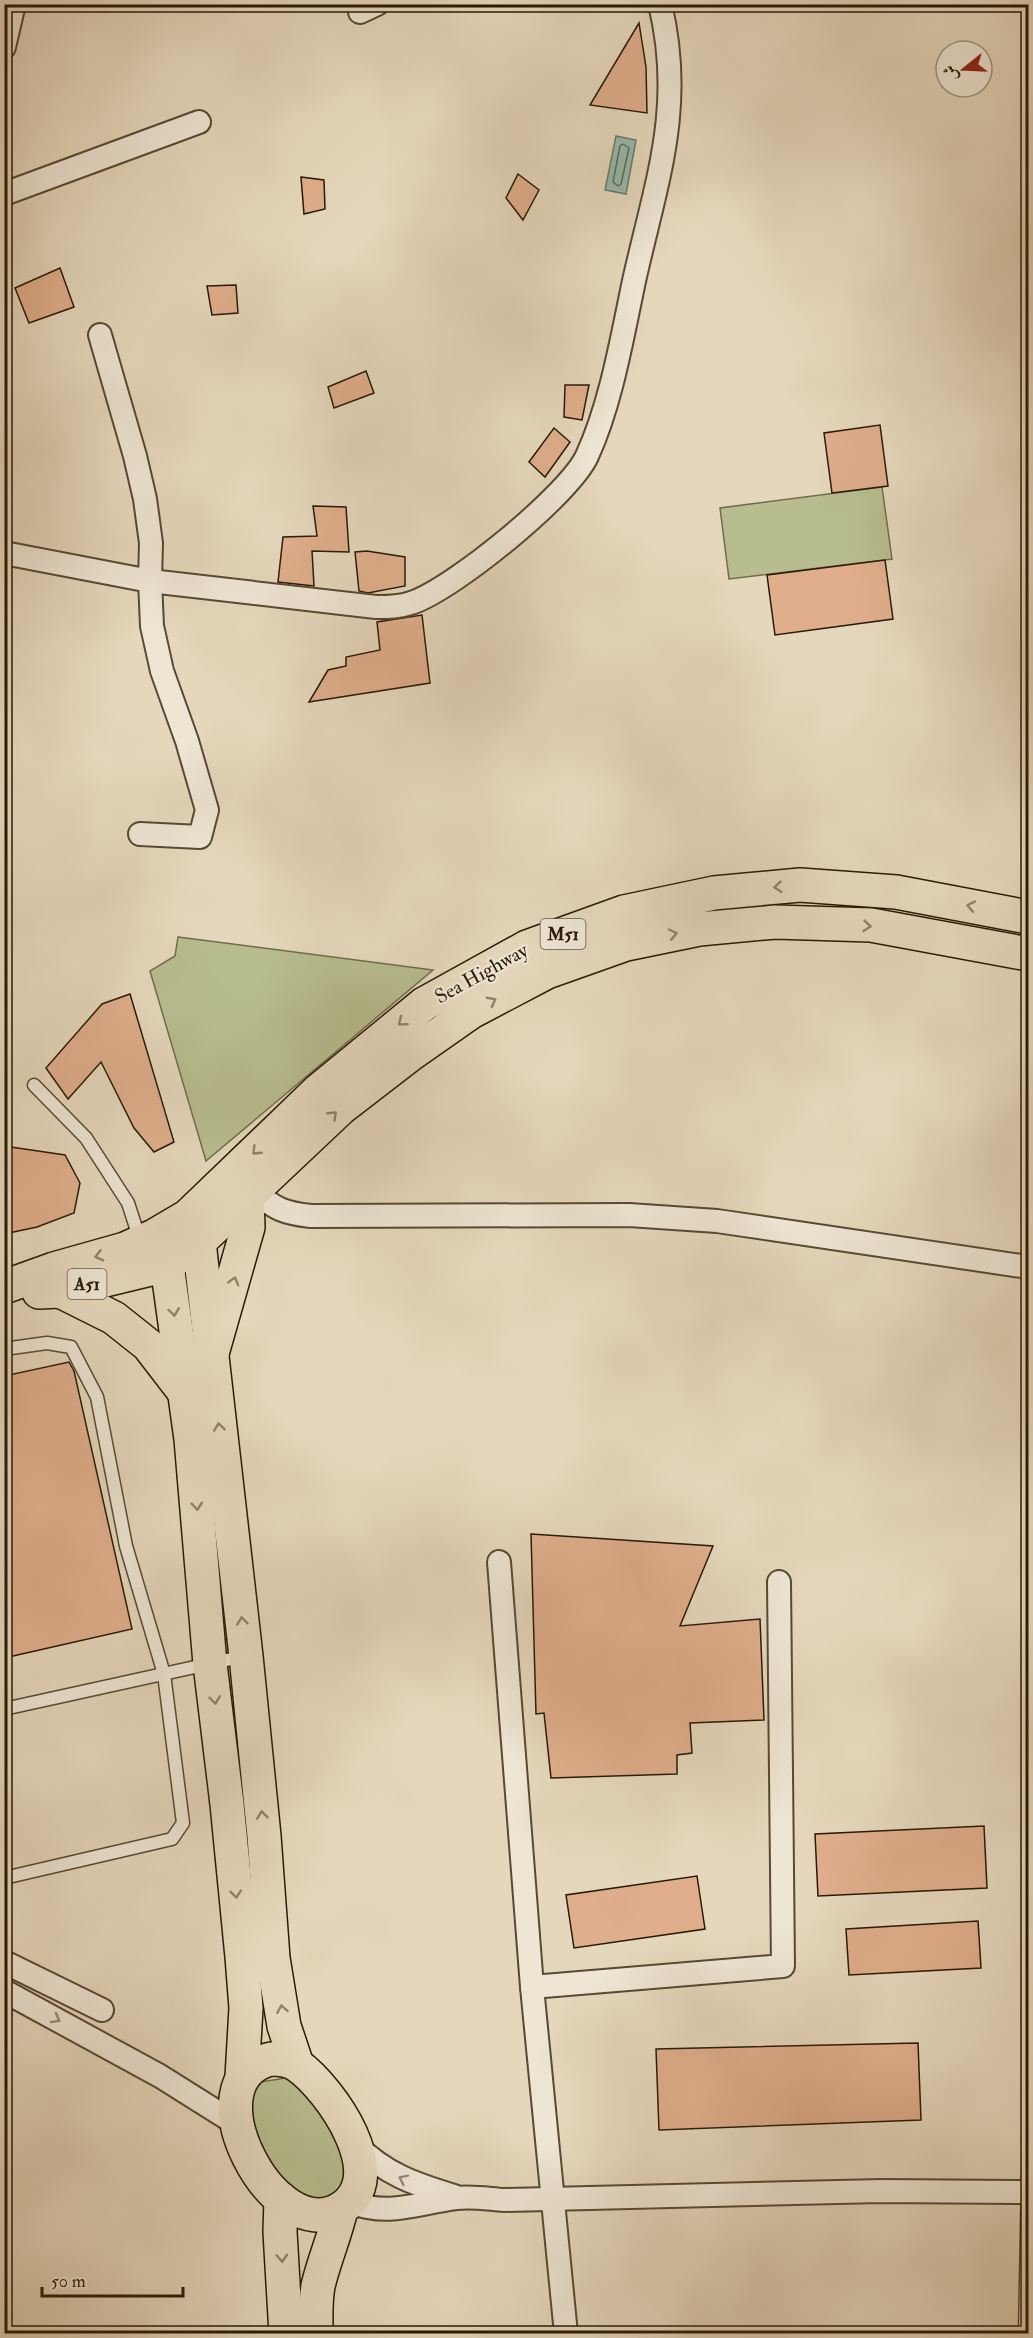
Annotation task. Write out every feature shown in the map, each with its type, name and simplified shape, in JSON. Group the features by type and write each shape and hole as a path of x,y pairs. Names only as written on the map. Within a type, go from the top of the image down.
{"main road":[{"name":"Sea Highway","path":"194,1229 319,1090 424,1004 527,947 624,912 714,893 800,885 896,892 1029,917"},
{"name":"Sea Highway","path":"194,1229 251,1195 340,1108 471,1012 547,972 626,944 699,928 775,922 871,925 1029,954"},
{"path":"211,1357 248,1227 251,1195"},
{"name":"A51","path":"4,1294 60,1291 194,1229"},
{"path":"194,1229 246,1656 264,1836 273,1958 284,2026 297,2065 331,2102 355,2144 362,2173 360,2184 345,2206 329,2247 318,2288 316,2334"},
{"name":"A51","path":"4,1287 54,1269 125,1249 154,1248"},
{"path":"154,1248 185,1393 210,1664 242,1957 246,2008 242,2078 236,2097 238,2125 253,2165 263,2181 281,2199 310,2214 320,2215 345,2206"},
{"path":"60,1291 114,1318 148,1345 185,1393"},
{"path":"242,2078 254,2065 271,2059 280,2059 297,2065"},
{"path":"281,2199 280,2232 286,2334"}],"street":[{"path":"4,47 14,4"},
{"path":"4,554 150,581 375,607 393,607 412,603 435,592 522,528 575,476 587,457 605,405 660,173 668,127 669,51 660,4"},
{"path":"4,194 199,122"},
{"path":"100,335 145,499 151,543 152,627 162,671 187,741 207,810 200,837 140,834"},
{"path":"251,1195 287,1214 311,1216 640,1215 717,1221 1029,1267"},
{"path":"499,1562 532,1987 566,2334"},
{"path":"532,1987 783,1966 779,1582"},
{"path":"4,1962 102,2010"},
{"path":"4,1991 187,2091 238,2125"},
{"path":"355,2144 380,2167 415,2184 458,2198"},
{"path":"345,2206 391,2210 458,2198 504,2200 1028,2187"}],"lane":[{"path":"34,1085 86,1138 154,1248"},
{"path":"4,1349 47,1343 71,1347 97,1398 126,1546 164,1674 183,1823 172,1839 4,1878"},
{"path":"4,1708 246,1656"},
{"path":"1024,2334 1028,2187"}],"shaded area":[{"path":"882,487 892,559 729,579 720,508"},
{"path":"178,937 433,970 206,1161 150,971 175,956"},
{"path":"285,2078 299,2086 333,2118 353,2163 348,2186 329,2201 285,2190 256,2149 243,2102 261,2082"}],"water":[{"path":"616,136 636,140 626,194 605,190"}],"building":[{"path":"639,23 646,67 647,113 590,105"},
{"path":"518,174 539,190 523,220 506,198"},
{"path":"301,177 324,180 325,209 304,214"},
{"path":"60,268 74,307 29,323 15,288"},
{"path":"236,285 238,313 212,315 207,286"},
{"path":"366,371 374,393 334,408 328,387"},
{"path":"565,385 589,385 582,420 564,417"},
{"path":"880,425 888,486 832,493 824,433"},
{"path":"554,428 570,442 545,477 529,462"},
{"path":"313,506 346,507 349,552 312,551 314,586 278,582 283,537 317,536"},
{"path":"367,551 405,557 405,586 368,593 359,591 355,552"},
{"path":"885,560 893,619 775,635 767,575"},
{"path":"422,615 430,683 309,702 328,670 346,666 346,657 380,650 377,622"},
{"path":"130,994 174,1142 154,1152 134,1128 101,1062 68,1099 46,1068 102,1004"},
{"path":"4,1146 65,1155 80,1183 74,1213 37,1227 4,1234"},
{"path":"69,1362 74,1371 132,1629 4,1658 4,1376"},
{"path":"531,1534 713,1546 680,1626 760,1619 764,1720 690,1723 692,1753 677,1755 677,1774 551,1778 544,1713 536,1714"},
{"path":"984,1826 987,1888 818,1896 815,1834"},
{"path":"697,1876 705,1929 574,1948 566,1895"},
{"path":"978,1921 981,1968 849,1975 846,1929"},
{"path":"918,2043 921,2120 659,2130 656,2049"}]}
